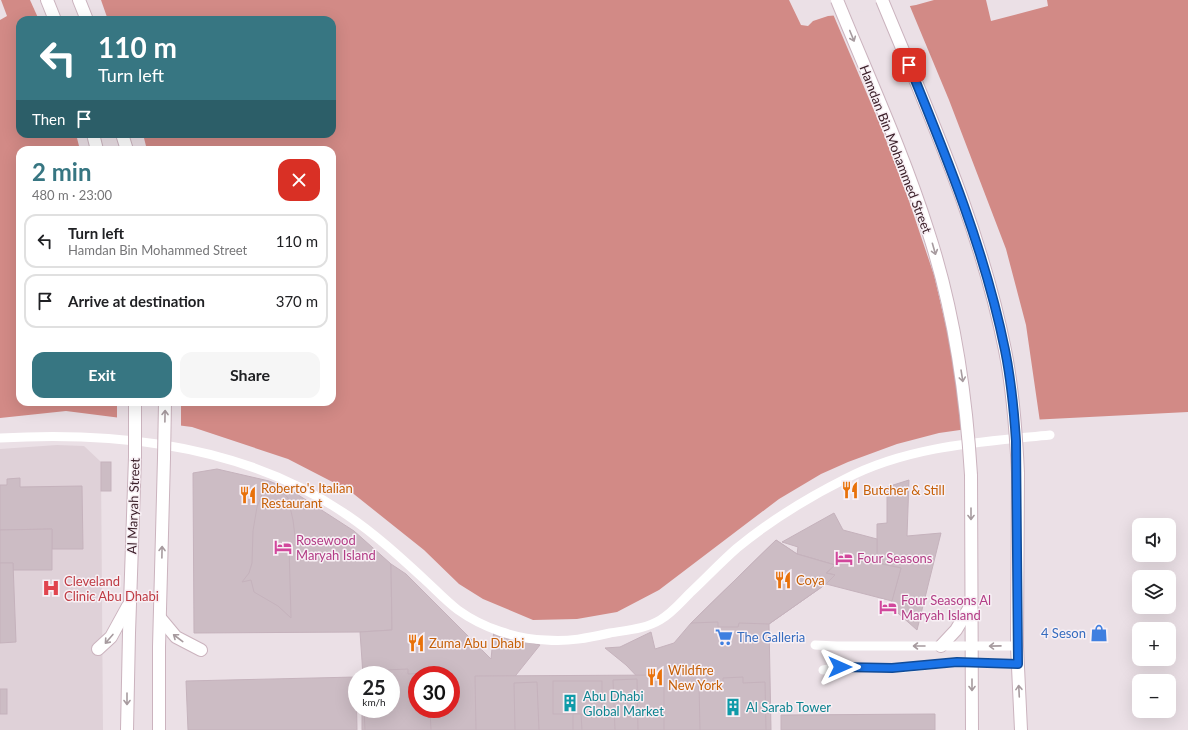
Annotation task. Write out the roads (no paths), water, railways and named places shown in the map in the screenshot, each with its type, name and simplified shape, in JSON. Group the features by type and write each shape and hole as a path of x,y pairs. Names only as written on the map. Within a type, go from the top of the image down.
{"main road":[{"path":"47,0 53,16"},
{"path":"79,0 85,16"},
{"name":"Hamdan Bin Mohammed Street","path":"837,0 908,172 928,231 947,298 959,356 968,422 971,475 972,730"},
{"path":"882,0 940,139 967,210 989,284 1005,351 1013,402 1016,441 1017,646 1021,730"},
{"name":"Al Maryah Street","path":"127,730 135,457 135,406"},
{"path":"159,730 165,406"},
{"path":"98,649 117,629 130,601"},
{"path":"941,646 959,626 972,602"},
{"path":"161,619 176,637 201,650"}],"street":[{"path":"0,438 78,437 147,441 205,452 263,471 318,497 369,530 451,605 469,617 516,636 531,639 563,641 642,628 660,621 738,548 764,527 808,499 849,476 888,460 933,449 1050,435"},
{"path":"815,645 1017,646"},
{"path":"823,670 848,667 892,668 945,662 1018,664"}],"place":[{"name":"Butcher & Still","path":"850,490"},
{"name":"Roberto's Italian Restaurant","path":"248,495"},
{"name":"Rosewood Maryah Island","path":"283,547"},
{"name":"Four Seasons","path":"844,558"},
{"name":"Coya","path":"783,580"},
{"name":"Cleveland Clinic Abu Dhabi","path":"51,588"},
{"name":"Four Seasons Al Maryah Island","path":"888,607"},
{"name":"4 Seson","path":"1099,633"},
{"name":"The Galleria","path":"724,637"},
{"name":"Zuma Abu Dhabi","path":"416,643"},
{"name":"Wildfire New York","path":"655,677"},
{"name":"Abu Dhabi Global Market","path":"570,703"},
{"name":"Al Sarab Tower","path":"733,707"}]}
